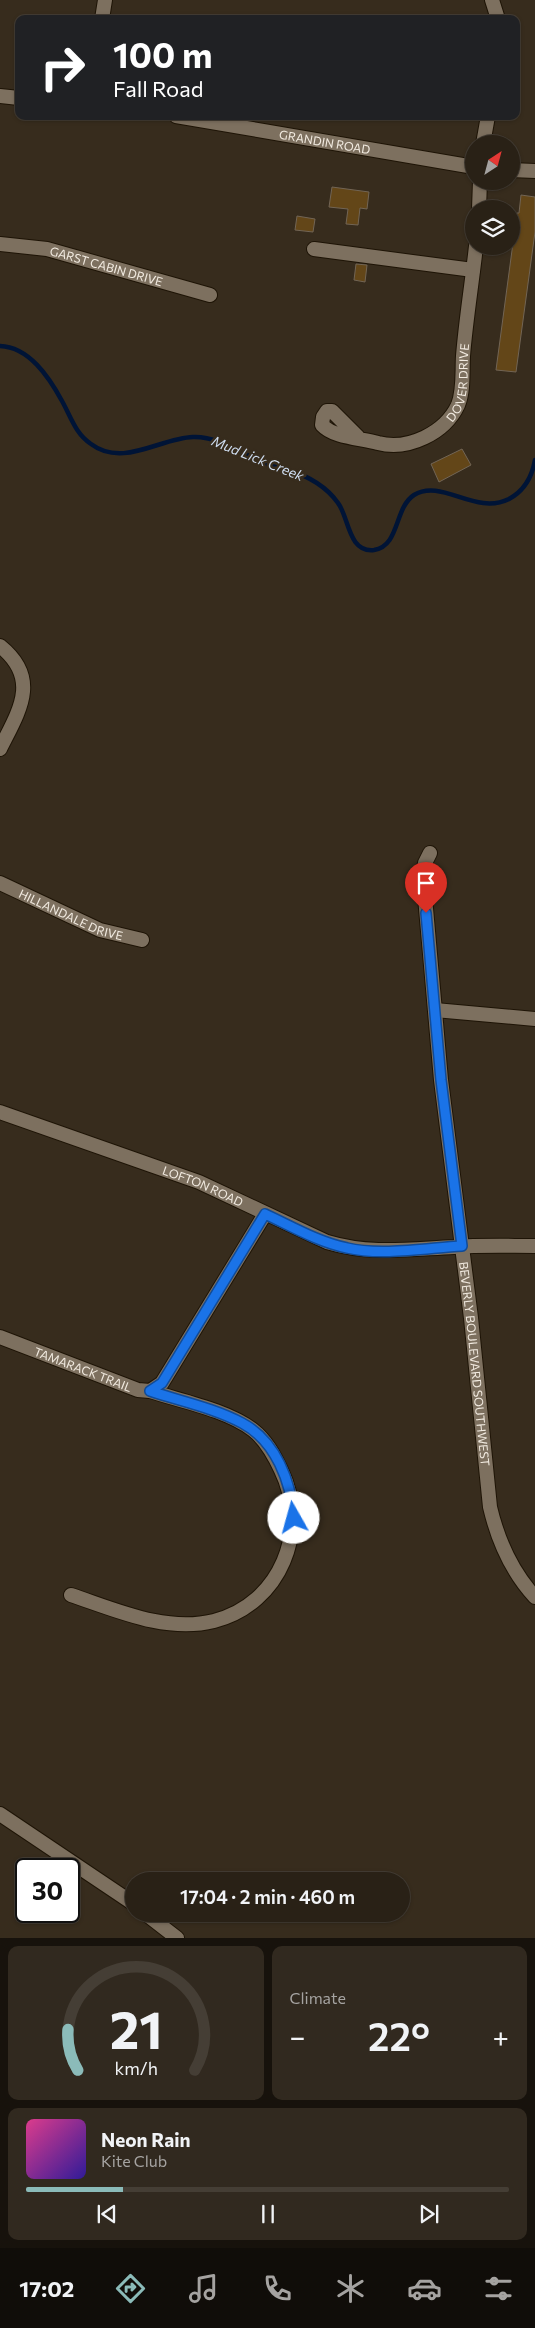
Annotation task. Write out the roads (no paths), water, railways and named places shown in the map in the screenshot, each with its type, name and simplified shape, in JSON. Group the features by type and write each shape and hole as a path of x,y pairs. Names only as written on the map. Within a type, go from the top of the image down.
{"street":[{"path":"103,15 105,0"},
{"path":"492,0 497,15"},
{"path":"0,96 15,98"},
{"name":"GRANDIN ROAD","path":"199,120 465,165"},
{"path":"485,135 487,120"},
{"path":"520,171 535,172"},
{"name":"GARST CABIN DRIVE","path":"0,244 47,249 210,295"},
{"path":"314,249 473,270"},
{"name":"DOVER DRIVE","path":"358,438 384,444 411,443 426,436 451,416 462,392 475,255"},
{"path":"0,646 19,666 23,695 20,709 0,748"},
{"name":"BEVERLY BOULEVARD SOUTHWEST","path":"430,853 425,863 423,874 441,1080 462,1246 490,1507 496,1532 506,1555 518,1576 535,1597"},
{"name":"HILLANDALE DRIVE","path":"0,883 100,930 142,940"},
{"path":"435,1010 535,1019"},
{"name":"LOFTON ROAD","path":"0,1112 190,1179 327,1242 348,1248 370,1251 462,1246 535,1246"},
{"path":"150,1391 162,1383 265,1214"},
{"name":"TAMARACK TRAIL","path":"0,1337 138,1390 150,1391 242,1422 266,1444 287,1482 292,1500 292,1533 281,1568 259,1597 232,1615 199,1624 156,1622 71,1595"},
{"path":"0,1814 125,1898"},
{"path":"156,1922 177,1938"}],"waterway":[{"name":"Mud Lick Creek","path":"0,346 20,352 37,365 57,392 77,430 86,440 103,451 129,453 193,437 222,443 267,464 303,475 316,482 338,503 354,540 365,549 374,550 388,542 403,509 414,495 425,491 436,491 471,501 496,503 509,499 523,488 532,472 535,460"}]}
